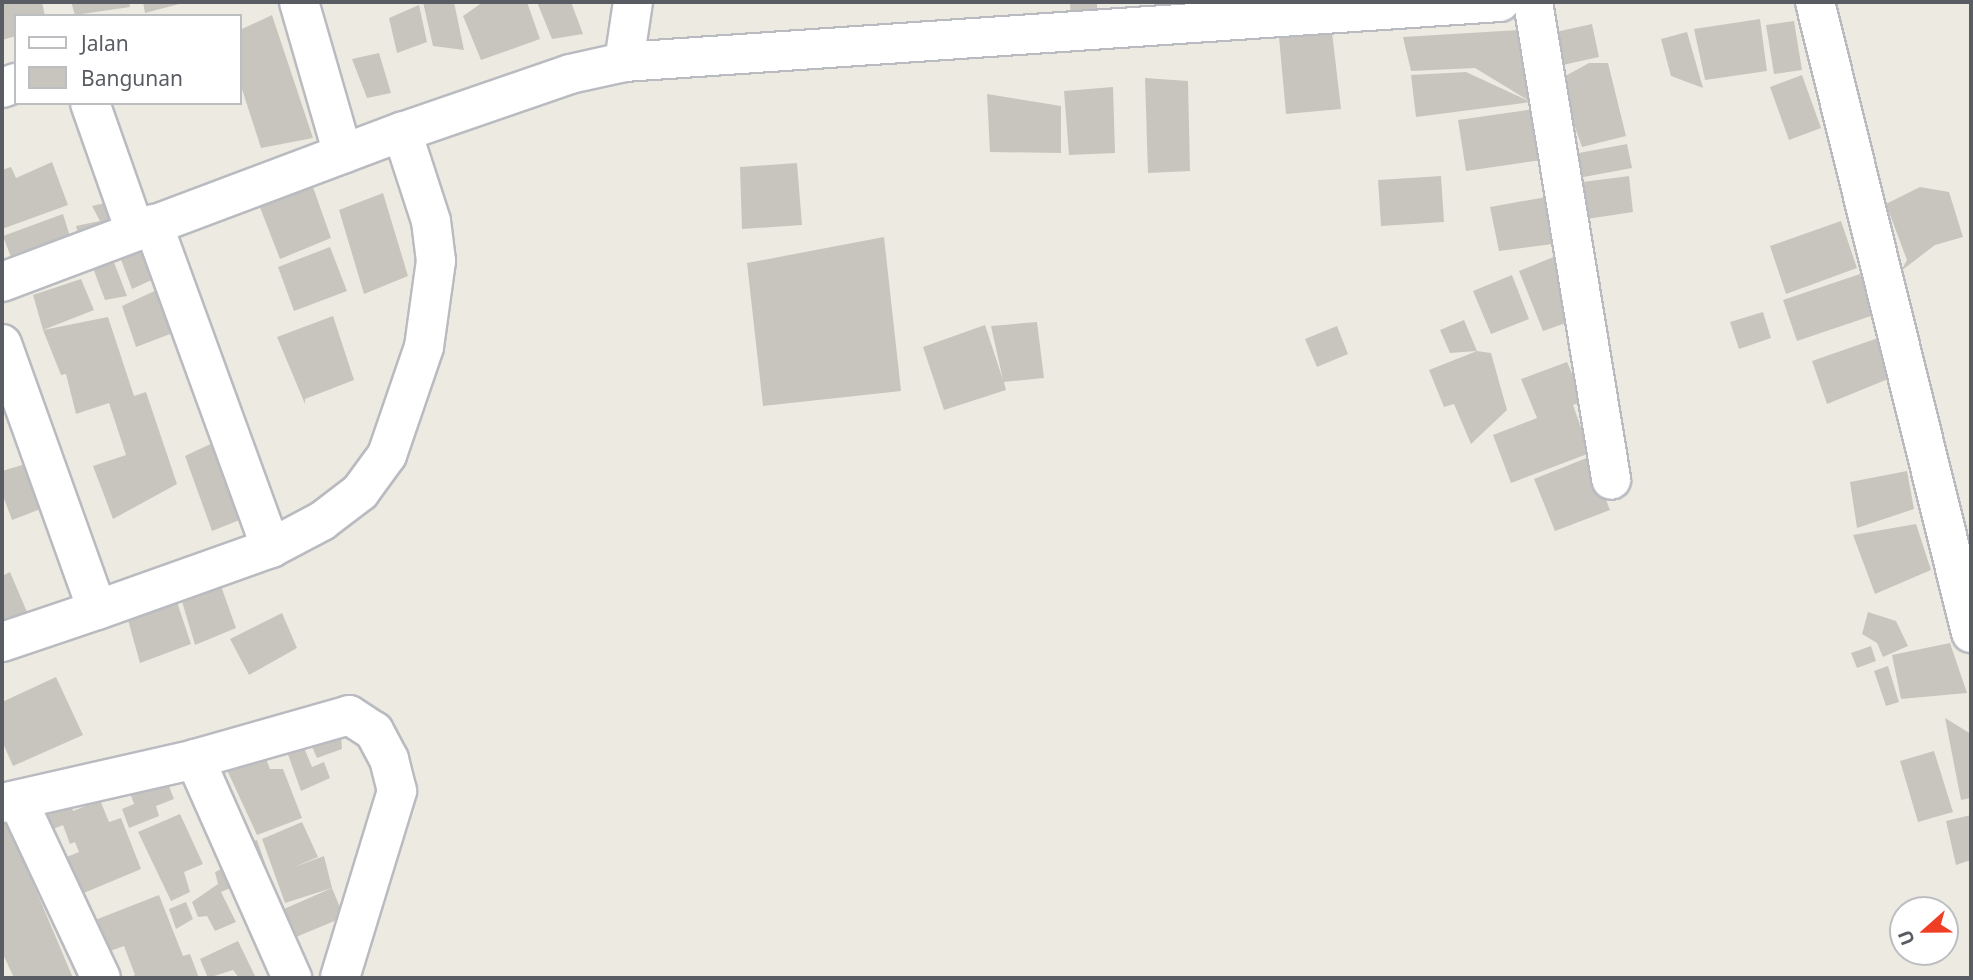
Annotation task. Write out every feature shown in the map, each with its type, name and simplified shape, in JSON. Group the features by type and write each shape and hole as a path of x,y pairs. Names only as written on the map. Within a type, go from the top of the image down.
{"street":[{"path":"299,2 342,154"},
{"path":"624,62 633,2"},
{"path":"2,282 402,132 570,74 624,62 1500,2"},
{"path":"1533,2 1611,480"},
{"path":"1815,2 1971,633"},
{"path":"91,105 144,228 271,548"},
{"path":"2,642 271,548 322,520 360,492 387,456 424,347 436,261 431,221 402,132"},
{"path":"2,344 97,610"},
{"path":"101,978 10,802 195,759 349,715 374,731 389,759 397,791 340,978"},
{"path":"195,759 292,978"}],"building":[{"path":"2,2 42,2 45,14 14,14 14,37 2,40"},
{"path":"71,2 129,2 130,7 82,14 75,14"},
{"path":"143,2 183,2 183,3 145,13"},
{"path":"423,2 454,2 464,50 433,46"},
{"path":"483,2 527,2 540,39 481,60 463,16"},
{"path":"537,2 571,2 583,34 552,39"},
{"path":"1070,2 1097,2 1097,21 1071,21"},
{"path":"419,5 427,42 397,53 389,18"},
{"path":"272,15 313,138 261,148 242,89 242,29"},
{"path":"1760,19 1767,71 1705,80 1694,29"},
{"path":"1794,21 1802,70 1774,74 1766,25"},
{"path":"1592,24 1599,57 1558,66 1551,33"},
{"path":"1519,30 1531,102 1475,68 1411,71 1403,37"},
{"path":"1332,32 1341,109 1286,114 1279,37"},
{"path":"1687,32 1703,88 1671,76 1661,39"},
{"path":"379,53 391,93 367,98 352,59"},
{"path":"1589,63 1608,63 1626,136 1582,147 1558,80"},
{"path":"1466,72 1531,102 1416,117 1411,75"},
{"path":"1802,75 1821,128 1789,140 1770,87"},
{"path":"1145,78 1188,81 1190,171 1148,173"},
{"path":"1113,87 1115,153 1069,155 1064,91"},
{"path":"987,94 1061,106 1061,153 990,152"},
{"path":"1535,109 1542,160 1466,171 1458,120"},
{"path":"1627,144 1632,168 1573,179 1568,155"},
{"path":"52,162 68,205 2,229 2,170 11,167 16,178"},
{"path":"797,163 802,225 742,229 740,167"},
{"path":"1441,176 1444,222 1381,226 1378,180"},
{"path":"1629,176 1633,212 1580,220 1575,183"},
{"path":"313,187 331,238 280,259 259,205"},
{"path":"1920,187 1949,192 1963,237 1935,245 1901,271 1907,260 1886,204"},
{"path":"383,193 408,276 364,294 339,210"},
{"path":"1552,196 1560,243 1499,251 1490,207"},
{"path":"105,203 112,228 80,242 76,226 100,221 92,206"},
{"path":"63,214 73,246 15,268 3,236"},
{"path":"1841,221 1857,268 1786,294 1770,246"},
{"path":"884,237 901,391 763,406 747,263"},
{"path":"139,239 156,278 132,289 117,249"},
{"path":"108,247 127,296 105,300 88,255"},
{"path":"330,247 347,291 294,311 278,267"},
{"path":"1556,256 1580,318 1543,331 1519,271"},
{"path":"1860,274 1874,315 1797,341 1783,300"},
{"path":"1512,275 1529,319 1491,334 1473,291"},
{"path":"81,279 94,310 43,330 33,295"},
{"path":"161,288 178,331 136,347 122,306"},
{"path":"1763,312 1771,338 1739,349 1730,322"},
{"path":"333,316 354,380 305,399 305,404 277,337"},
{"path":"108,317 134,396 146,392 177,484 113,519 93,466 126,455 109,403 76,414 66,374 61,375 43,330"},
{"path":"1464,320 1477,351 1450,353 1440,330"},
{"path":"1037,322 1044,378 1004,382 1006,390 944,410 923,347 985,325 1003,380 991,326"},
{"path":"1337,326 1348,354 1317,367 1305,339"},
{"path":"1878,338 1893,377 1827,404 1812,361"},
{"path":"1477,351 1491,353 1507,410 1471,444 1454,404 1444,407 1429,370"},
{"path":"1567,362 1584,401 1573,405 1590,453 1511,483 1493,435 1537,418 1521,379"},
{"path":"221,439 252,515 212,531 185,456"},
{"path":"1589,457 1610,510 1555,531 1534,479"},
{"path":"39,460 51,505 12,520 2,493 2,471"},
{"path":"1907,471 1914,509 1857,528 1850,482"},
{"path":"1916,524 1931,570 1875,594 1853,535"},
{"path":"10,572 30,619 2,623 2,576"},
{"path":"216,572 236,628 195,645 178,588"},
{"path":"173,590 191,644 140,663 126,613"},
{"path":"1868,612 1896,621 1908,646 1883,657 1877,643 1862,634"},
{"path":"282,613 297,648 249,675 230,639"},
{"path":"1950,643 1967,693 1901,699 1892,655"},
{"path":"1871,646 1876,661 1857,668 1851,653"},
{"path":"1888,666 1899,702 1886,706 1874,671"},
{"path":"56,677 83,735 13,766 2,741 2,702"},
{"path":"1945,718 1971,734 1971,798 1961,800"},
{"path":"341,735 342,749 317,758 310,742"},
{"path":"301,740 312,767 324,762 330,778 301,791 285,746"},
{"path":"1934,751 1953,812 1918,822 1900,761"},
{"path":"264,754 270,769 283,769 302,818 257,835 227,770"},
{"path":"165,776 174,799 156,806 159,816 129,828 122,809 134,804 130,793"},
{"path":"69,800 73,811 100,800 109,822 121,818 141,869 79,895 64,858 79,852 75,842 70,844 63,825 48,831 41,811"},
{"path":"180,814 203,864 184,872 190,892 171,901 138,832"},
{"path":"1971,815 1971,860 1956,865 1946,821"},
{"path":"6,819 73,978 14,978 2,952 2,820"},
{"path":"302,822 318,857 292,868 324,856 332,888 285,903 262,839"},
{"path":"257,840 269,875 258,877 242,844"},
{"path":"226,867 233,887 221,892 236,922 215,931 207,916 198,917 192,902 218,884 215,872"},
{"path":"332,888 344,917 289,940 277,912"},
{"path":"159,895 183,956 190,954 199,978 128,978 135,975 124,946 102,954 90,922"},
{"path":"186,902 193,919 176,929 169,909"},
{"path":"238,941 256,978 239,978 233,970 208,978 200,959"}]}
